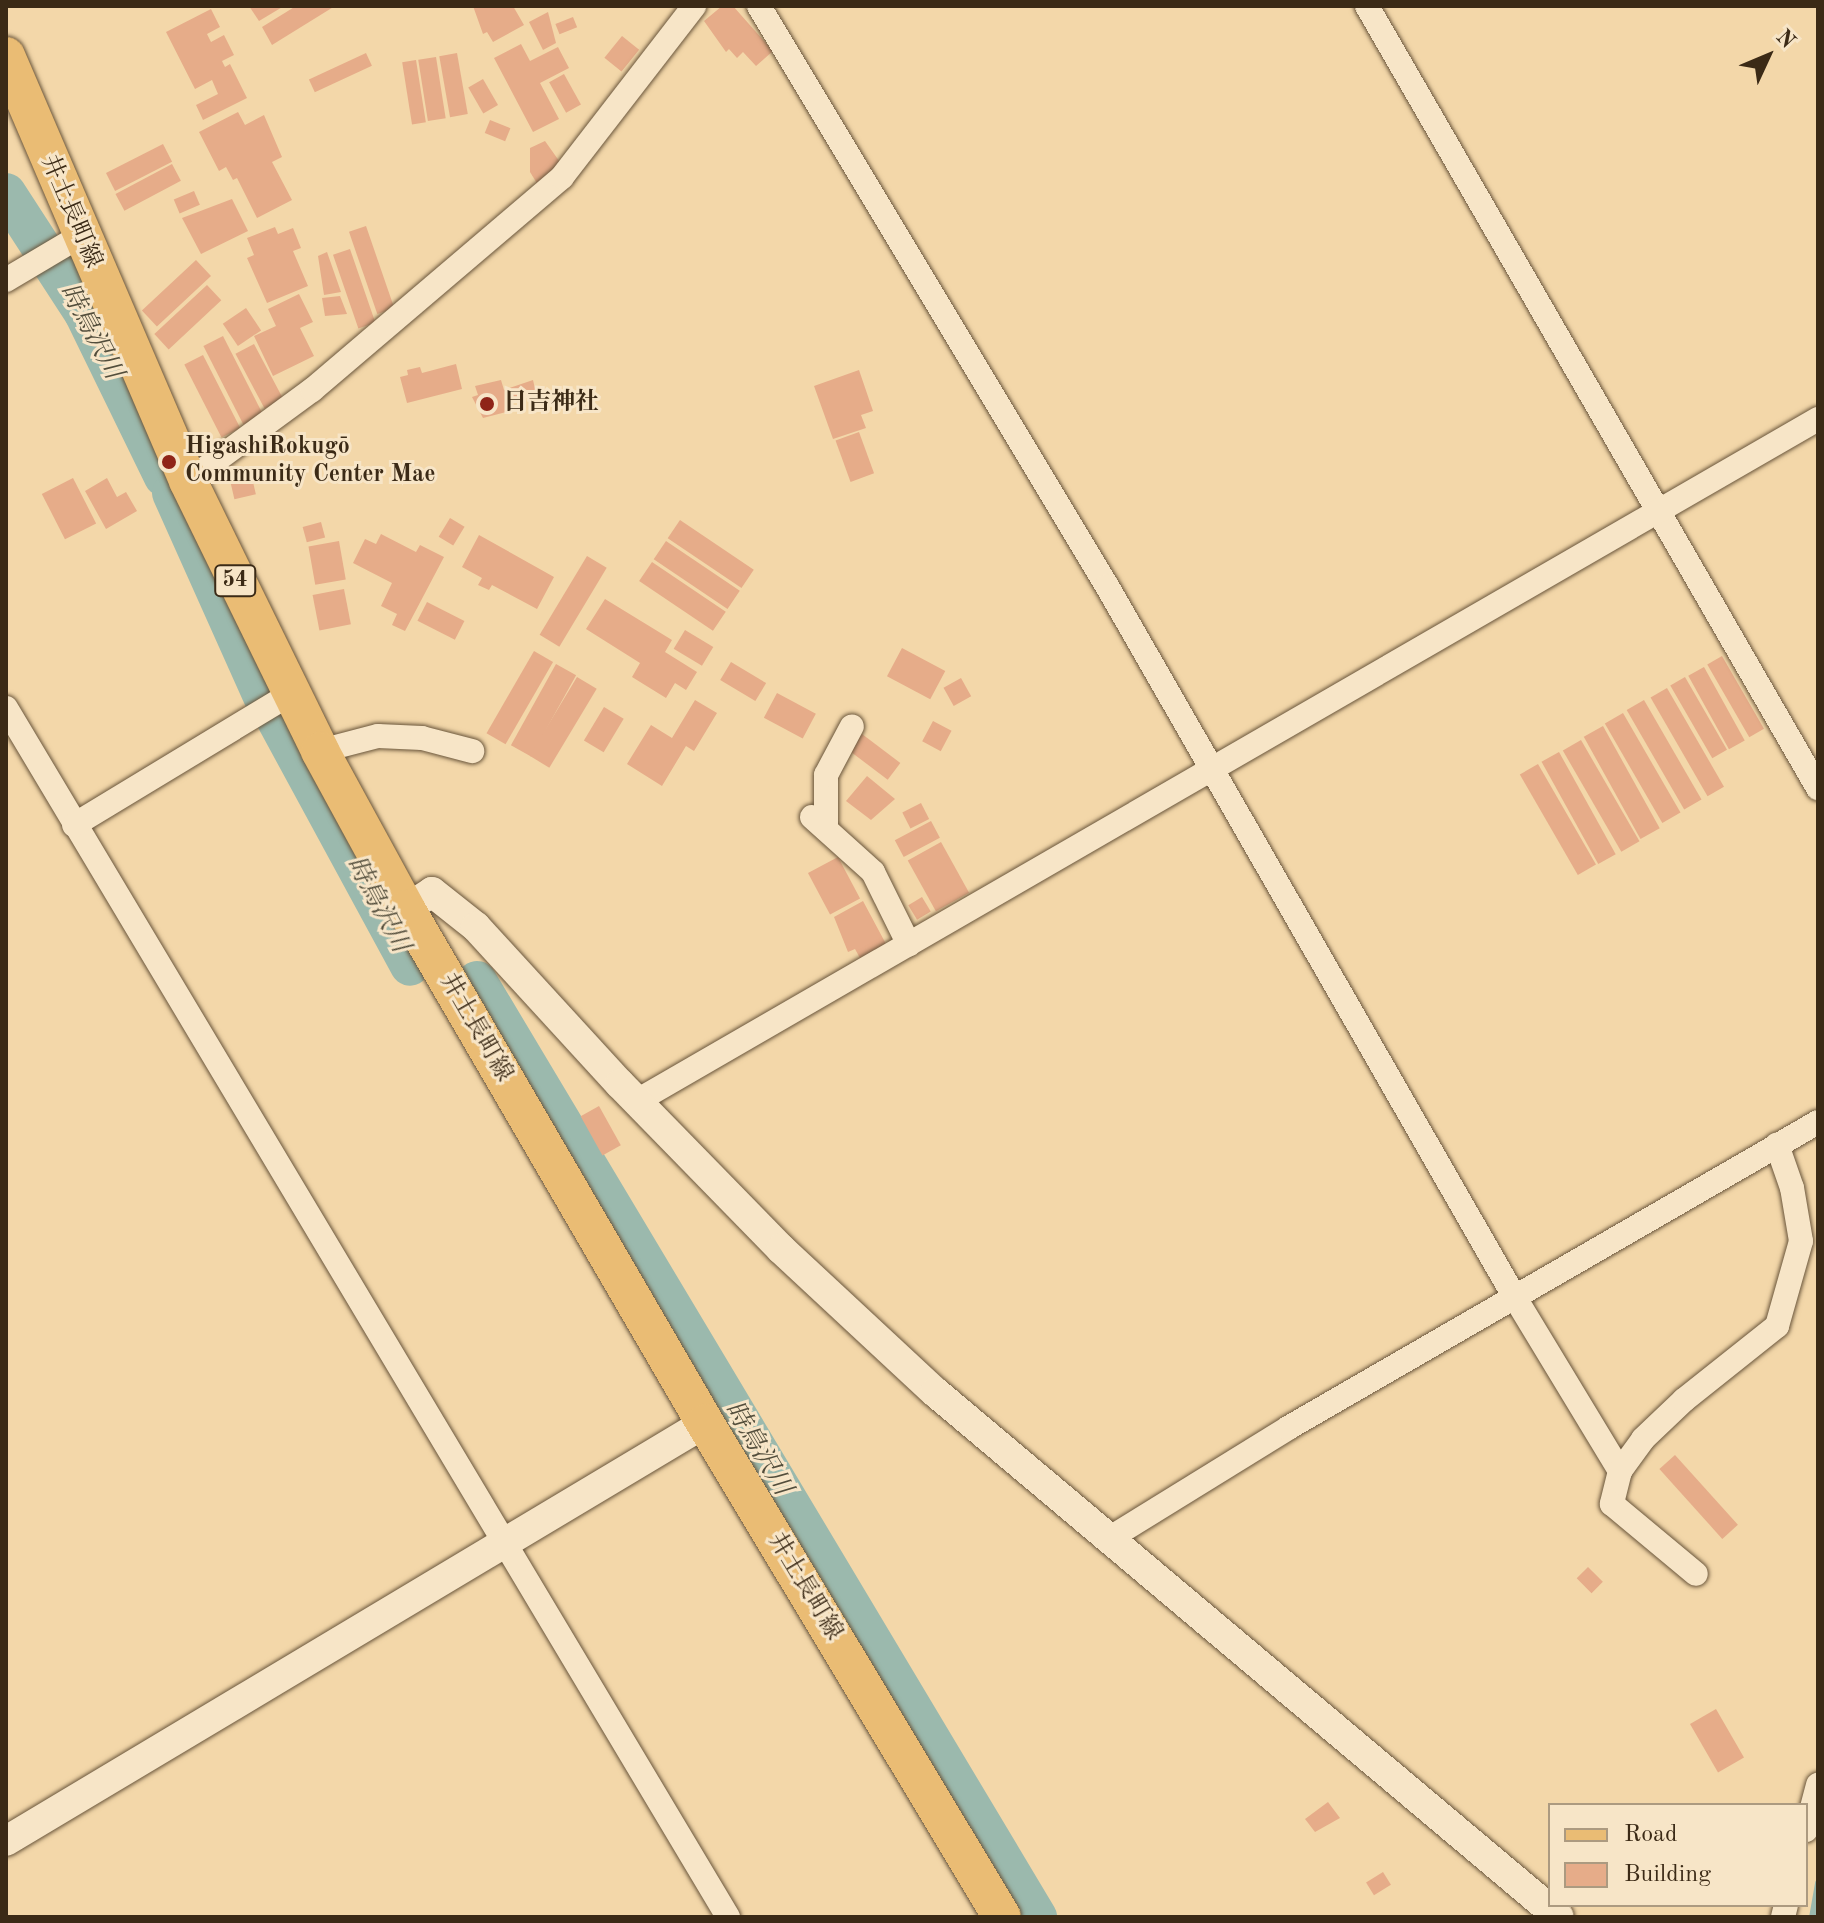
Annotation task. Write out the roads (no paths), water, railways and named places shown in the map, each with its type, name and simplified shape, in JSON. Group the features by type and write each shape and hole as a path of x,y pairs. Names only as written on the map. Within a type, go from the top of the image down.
{"main road":[{"name":"井土長町線","path":"6,56 59,249 188,481 320,751 406,909 705,1423 1002,1917"}],"street":[{"path":"188,481 312,390 562,177 694,6"},
{"path":"759,6 1107,586 1211,773 1514,1296 1620,1471"},
{"path":"1367,6 1818,788"},
{"path":"6,280 59,249"},
{"path":"637,1101 1211,773 1818,419"},
{"path":"74,825 290,694"},
{"path":"6,708 728,1917"},
{"path":"852,726 826,775 819,823 873,872 909,945"},
{"path":"320,751 378,736 422,738 472,751"},
{"path":"406,909 432,892 476,927 637,1101 781,1249 935,1392 1107,1540 1559,1917"},
{"path":"1107,1540 1514,1296 1818,1122"},
{"path":"1696,1574 1612,1504 1620,1471 1643,1439 1684,1400 1777,1326 1801,1241 1792,1188 1777,1145"},
{"path":"6,1841 705,1423"},
{"path":"1808,1822 1818,1785"}],"waterway":[{"name":"時鳥沢川","path":"6,193 84,313 164,477"},
{"name":"時鳥沢川","path":"172,493 263,696"},
{"name":"時鳥沢川","path":"275,717 410,966"},
{"name":"時鳥沢川","path":"477,981 1037,1917"},
{"path":"1812,1917 1818,1883"}],"place":[{"name":"日吉神社","path":"487,404"},
{"name":"HigashiRokugō Community Center Mae","path":"169,462"}]}
